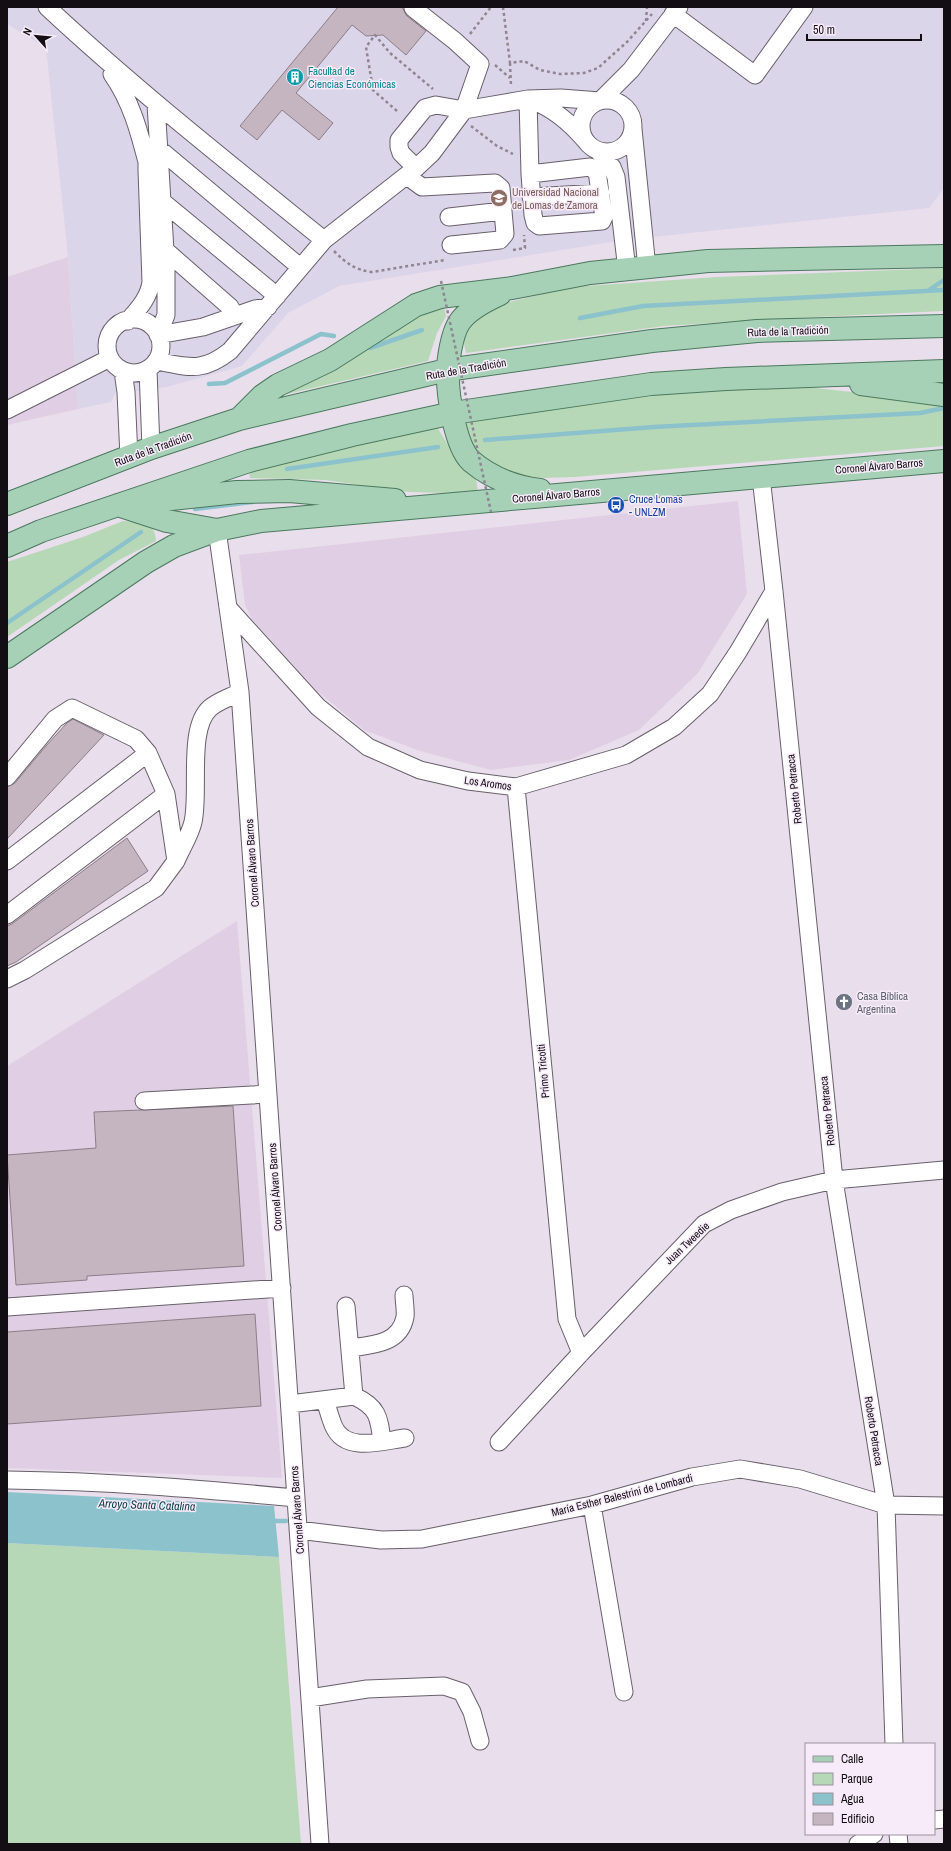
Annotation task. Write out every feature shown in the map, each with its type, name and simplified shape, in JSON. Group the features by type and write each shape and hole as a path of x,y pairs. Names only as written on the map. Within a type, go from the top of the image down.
{"main road":[{"path":"893,257 944,242"},
{"path":"239,419 262,396 278,385 330,360 416,305 440,297 512,288 590,273 708,261 944,256"},
{"path":"512,288 484,302 459,323 452,344 448,370 453,414 460,444 470,460 495,477 522,488 568,494"},
{"name":"Ruta de la Tradición","path":"7,504 151,448 239,419 448,370 652,341 757,331 944,326"},
{"path":"7,546 41,531 250,461 352,435 453,414 651,384 799,376 944,371"},
{"path":"799,376 944,395"},
{"name":"Coronel Álvaro Barros","path":"7,658 146,562 174,546 217,530 261,521 944,461"},
{"path":"118,505 237,492 289,491 354,495 438,506"},
{"path":"118,505 167,521 217,530"}],"street":[{"path":"47,7 102,59 324,240"},
{"path":"585,140 581,126 583,117 591,106 600,101 631,70 676,11 755,75 804,7"},
{"path":"102,59 127,97 152,153 163,202 165,250 150,290 145,299 128,321 116,327 109,338 108,351 110,358 115,366 123,371 136,373 152,366 206,366 216,362 230,351 324,240 411,172 432,153 464,110 480,64 412,8"},
{"path":"631,70 626,96 628,110 632,118 633,129 637,269"},
{"path":"451,245 500,240 505,234 501,188 495,183 422,187 411,172 398,147 399,140 425,108 436,105 464,110 528,99 561,98 600,101 609,100 618,103 628,110"},
{"path":"528,99 544,104 563,117 591,146 598,150 607,152 616,151 624,146 633,129"},
{"path":"528,99 530,174 531,197 533,215 536,223 539,226 602,221 604,217 597,172 590,166 530,174"},
{"path":"156,104 152,153 148,170 158,268 166,314 158,335"},
{"path":"598,150 612,167 616,177 637,269"},
{"path":"152,153 164,153 300,267"},
{"path":"531,197 601,193"},
{"path":"163,202 272,302"},
{"path":"449,217 503,211"},
{"path":"165,250 230,307 235,316"},
{"path":"158,335 203,327 272,302"},
{"path":"128,321 142,321 154,329 161,340 161,348 152,366 151,448"},
{"path":"7,410 110,358"},
{"path":"123,371 126,392 130,457"},
{"name":"Roberto Petracca","path":"761,476 834,1180 886,1506 894,1743"},
{"name":"Coronel Álvaro Barros","path":"217,530 230,610 240,692 320,1844"},
{"name":"Los Aromos","path":"230,610 318,707 368,747 420,770 468,781 516,787 626,755 674,727 710,694 738,652 774,591"},
{"path":"7,979 25,970 156,888 176,861 193,823 196,798 196,741 200,721 210,708 240,692"},
{"path":"7,777 55,719 72,708 136,739 148,753 166,794 176,861"},
{"path":"7,861 148,753"},
{"name":"Primo Tricotti","path":"516,787 567,1319 581,1352"},
{"path":"7,915 166,794"},
{"path":"144,1101 268,1094"},
{"name":"Juan Tweedie","path":"499,1442 581,1352 704,1224 731,1210 782,1192 834,1180 944,1170"},
{"path":"7,1307 282,1288"},
{"path":"350,1348 380,1344 392,1338 399,1330 405,1316 404,1295"},
{"path":"346,1306 354,1396"},
{"path":"290,1404 354,1396 365,1401 373,1408 379,1418 382,1441"},
{"path":"325,1400 334,1427 345,1440 358,1444 405,1438"},
{"name":"María Esther Balestrini de Lombardi","path":"298,1530 381,1540 422,1539 592,1505 692,1477 740,1469 800,1479 886,1506 944,1506"},
{"path":"7,1480 169,1486 296,1498"},
{"path":"592,1505 624,1692"},
{"path":"310,1698 367,1689 444,1686 462,1692 472,1712 480,1741"},
{"path":"858,1844 872,1835"}],"path":[{"path":"460,46 490,7"},
{"path":"503,7 511,79"},
{"path":"646,21 647,7"},
{"path":"510,63 524,61 540,70 560,74 584,72 598,68 615,54 654,12"},
{"path":"397,111 373,90 366,47 376,35 390,52 438,93"},
{"path":"464,110 471,126 497,146 518,156"},
{"path":"441,281 491,512"}],"shaded area":[{"name":"Universidad Nacional de Lomas de Zamora","path":"7,7 944,7 944,188 929,208 624,240 339,286 288,313 242,366 167,387 115,394 111,402 78,409 68,257 46,48 7,24"},
{"path":"68,257 78,409 7,425 7,277"},
{"path":"738,501 747,594 698,673 639,730 569,760 491,770 420,751 364,730 315,689 252,619 245,605 239,555"},
{"path":"237,921 282,1478 7,1468 7,1066"}],"green space":[{"path":"944,268 944,311 664,326 466,353 461,330 484,311 505,303 571,287 717,277"},
{"path":"443,303 446,316 437,333 428,361 283,395 416,311"},
{"path":"797,386 944,402 944,446 575,477 545,478 517,475 501,468 473,448 461,422 602,399 723,389"},
{"path":"437,427 456,458 476,477 478,494 409,492 325,480 250,478 249,472"},
{"path":"123,521 141,522 150,526 155,534 156,541 119,560 7,637 7,562 83,537"},
{"path":"7,1543 279,1557 301,1844 7,1844"}],"water":[{"path":"7,1492 274,1506 279,1557 7,1543"}],"building":[{"name":"Facultad de Ciencias Económicas","path":"338,7 402,7 407,16 426,31 406,55 383,35 366,36 352,25 296,93 333,123 319,140 282,110 257,140 240,126"},
{"path":"73,719 104,735 7,839 7,787 15,783 46,746 67,723"},
{"path":"127,838 148,871 16,962 7,966 7,926 12,924"},
{"path":"233,1106 244,1266 87,1276 87,1280 16,1285 7,1155 96,1148 94,1112"},
{"path":"255,1314 261,1406 7,1424 7,1332"}],"waterway":[{"path":"929,290 944,280"},
{"path":"580,318 643,306 944,290"},
{"path":"370,348 422,330"},
{"path":"209,384 225,383 321,334 334,336"},
{"path":"485,440 654,427 920,413 944,408"},
{"path":"287,469 438,447"},
{"path":"195,509 252,502"},
{"path":"7,623 141,532"},
{"name":"Arroyo Santa Catalina","path":"270,1521 286,1521"}],"place":[{"name":"Facultad de Ciencias Económicas","path":"295,77"},
{"name":"Universidad Nacional de Lomas de Zamora","path":"499,198"},
{"name":"Cruce Lomas - UNLZM","path":"616,505"},
{"name":"Casa Bíblica Argentina","path":"844,1002"}]}
